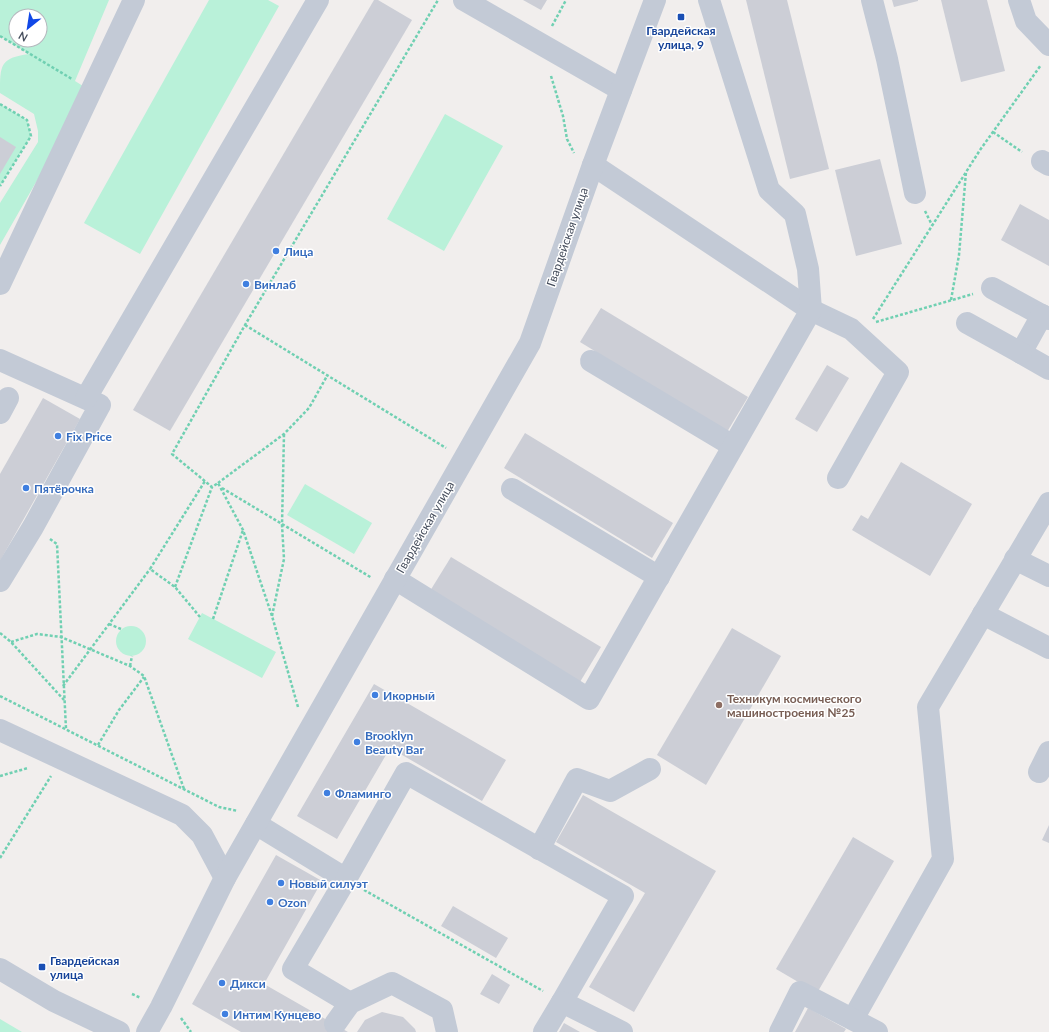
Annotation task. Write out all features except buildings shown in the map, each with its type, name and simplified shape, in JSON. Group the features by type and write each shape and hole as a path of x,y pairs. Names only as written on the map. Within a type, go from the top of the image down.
{"street":[{"path":"0,284 134,0"},
{"path":"86,398 318,0"},
{"path":"464,0 621,90"},
{"name":"Гвардейская улица","path":"147,1032 225,878 530,343 593,165 655,0"},
{"path":"393,583 589,699 811,310 808,269 795,214 769,190 709,0"},
{"path":"872,0 916,193"},
{"path":"1019,0 1026,21 1047,52"},
{"path":"593,165 811,310 851,329 898,372 838,478"},
{"path":"992,288 1046,317 1021,353"},
{"path":"967,323 1049,369"},
{"path":"0,360 100,405 33,527 0,581"},
{"path":"591,361 733,446"},
{"path":"512,489 659,577"},
{"path":"853,1019 943,859 928,707 1049,503"},
{"path":"1015,559 1049,576"},
{"path":"983,614 1049,648"},
{"path":"0,730 182,815 202,835 225,878"},
{"path":"1039,772 1049,752"},
{"path":"539,848 577,779 610,791 650,769"},
{"path":"350,1003 293,969 406,773 623,896 544,1032"},
{"path":"256,824 346,879"},
{"path":"0,969 54,1001 119,1032"},
{"path":"335,1024 350,1003 392,983 442,1010 447,1032"},
{"path":"780,1032 800,992 877,1032"},
{"path":"562,1002 622,1032"}],"path":[{"path":"212,487 172,454 245,325 438,0"},
{"path":"566,0 542,45 563,116 567,139 574,154 593,165"},
{"path":"0,36 91,91"},
{"path":"992,288 870,324 966,172 1047,52"},
{"path":"0,104 27,120 31,136 0,186"},
{"path":"993,132 1024,154 1045,163"},
{"path":"951,300 959,255 966,172"},
{"path":"245,325 464,459"},
{"path":"175,587 212,487 284,434 309,408 327,376"},
{"path":"272,616 284,559 282,525 284,434"},
{"path":"63,686 150,569 205,481"},
{"path":"218,483 243,530 272,616 306,734"},
{"path":"221,488 282,525 393,583"},
{"path":"33,527 57,544 66,729"},
{"path":"213,618 243,530"},
{"path":"150,569 175,587 200,617"},
{"path":"109,624 121,629"},
{"path":"0,633 11,642 64,700"},
{"path":"11,642 37,634 61,638 130,666 144,676 184,789"},
{"path":"130,666 132,656"},
{"path":"98,745 119,710 144,676"},
{"path":"0,696 219,807 238,812 241,806"},
{"path":"0,858 62,759"},
{"path":"346,879 562,1002"}],"green space":[{"path":"0,0 109,0 75,81 91,91 59,142 0,245 0,203 38,142 38,131 34,114 0,93 0,76 4,64 7,61 12,58 29,54 19,48 48,48 48,8 8,8 8,41 0,36"},
{"path":"209,0 268,0 279,6 140,254 84,223"},
{"path":"0,104 27,120 31,136 0,186"},
{"path":"445,114 503,146 444,251 387,219"},
{"path":"305,484 372,523 354,554 287,515"},
{"path":"202,613 276,652 262,678 188,639"},
{"path":"131,626 137,627 145,635 145,647 137,655 131,656 125,655 117,647 116,641 117,635 125,627"},
{"path":"0,1019 22,1032 0,1032"}],"place":[{"name":"Гвардейская улица, 9","path":"681,17"},
{"name":"Лица","path":"276,251"},
{"name":"Винлаб","path":"246,284"},
{"name":"Fix Price","path":"58,436"},
{"name":"Пятёрочка","path":"26,488"},
{"name":"Икорный","path":"375,695"},
{"name":"Техникум космического машиностроения №25","path":"719,705"},
{"name":"Brooklyn Beauty Bar","path":"357,742"},
{"name":"Фламинго","path":"327,793"},
{"name":"Новый силуэт","path":"281,883"},
{"name":"Ozon","path":"270,902"},
{"name":"Гвардейская улица","path":"42,967"},
{"name":"Дикси","path":"222,983"},
{"name":"Интим Кунцево","path":"225,1014"}]}
